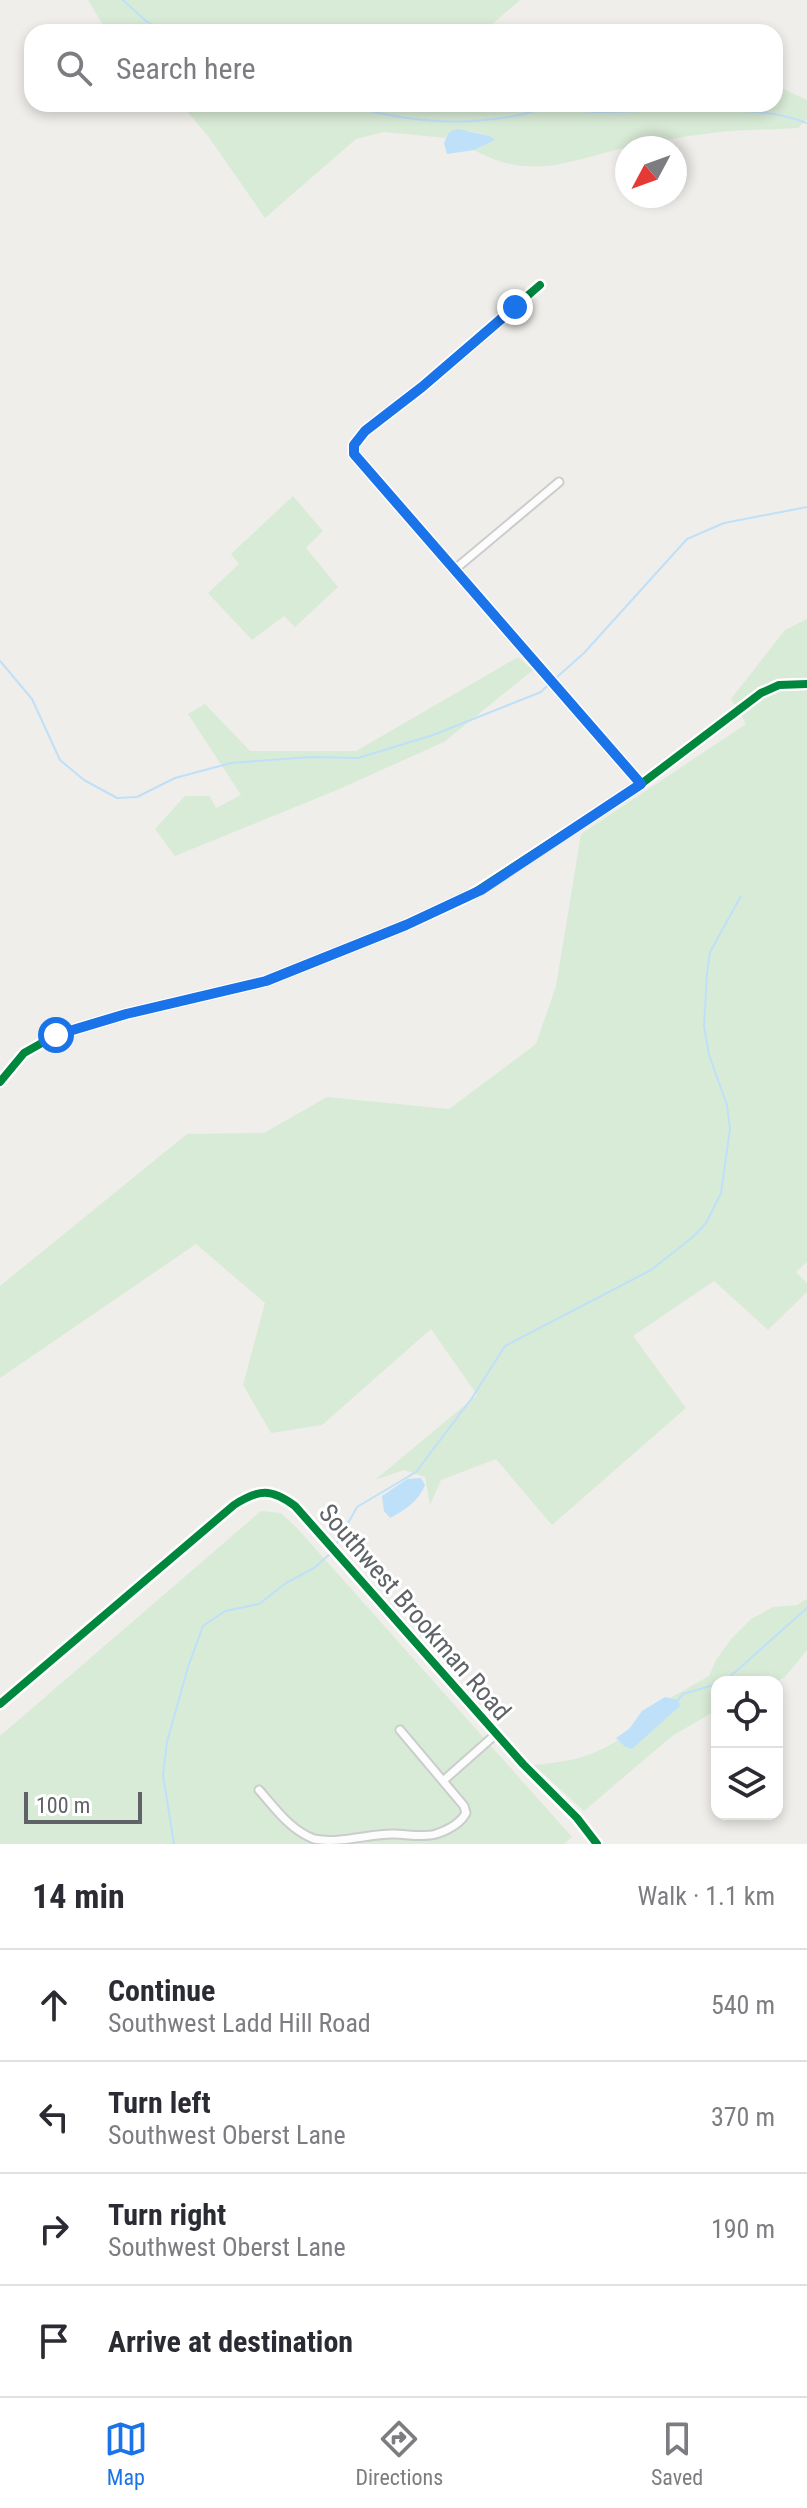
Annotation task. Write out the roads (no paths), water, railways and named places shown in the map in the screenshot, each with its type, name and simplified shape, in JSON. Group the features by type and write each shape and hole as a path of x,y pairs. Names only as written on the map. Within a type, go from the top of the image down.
{"street":[{"path":"540,285 422,387 365,431 354,445 354,454 641,784"},
{"path":"454,570 559,482"},
{"path":"0,1082 24,1053 62,1033 126,1014 266,981 443,909 489,884 641,784 761,693 779,685 807,684"},
{"name":"Southwest Brookman Road","path":"0,1704 234,1505 250,1495 271,1492 295,1506 529,1771 577,1818 597,1844"},
{"path":"259,1790 299,1832 321,1841 338,1842 390,1834 425,1836 458,1824 465,1817 466,1810 400,1730"},
{"path":"444,1780 496,1734"}],"water":[{"path":"458,129 490,136 495,140 474,150 447,154 444,143 449,132"},
{"path":"421,1478 425,1485 419,1496 390,1518 384,1511 382,1496 407,1479"},
{"path":"665,1697 678,1700 680,1706 632,1749 616,1738 629,1729 642,1711"}],"waterway":[{"path":"123,0 151,24"},
{"path":"375,112 449,122 531,112"},
{"path":"753,112 780,115 807,123"},
{"path":"557,677 584,653 687,539 724,523 807,507"},
{"path":"0,661 32,699 60,760 84,780 117,798 137,797 175,778 231,763 311,757 358,758 433,735 541,692 547,686"},
{"path":"334,1548 357,1507 416,1472 472,1398 505,1346 651,1270 706,1223 721,1193 730,1129 727,1105 709,1055 704,1026 707,974 710,952 741,896"},
{"path":"174,1844 163,1775 167,1742 203,1626 225,1611 259,1604 286,1583 314,1568 331,1553"},
{"path":"731,1676 807,1608"},
{"path":"678,1700 683,1694 711,1686"}]}
